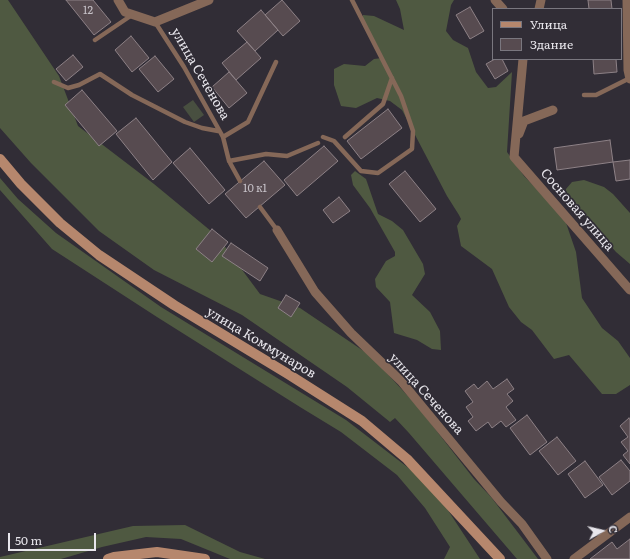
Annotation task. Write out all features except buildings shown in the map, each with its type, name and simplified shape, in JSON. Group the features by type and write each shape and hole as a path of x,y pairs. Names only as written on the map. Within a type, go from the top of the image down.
{"main road":[{"name":"улица Коммунаров","path":"0,159 21,184 60,223 99,256 174,305 362,421 407,459 500,559"},
{"path":"108,559 157,552 205,559"}],"street":[{"name":"улица Сеченова","path":"118,0 125,12 155,22"},
{"path":"155,22 209,0"},
{"path":"495,0 502,8"},
{"path":"627,0 628,70 630,79"},
{"name":"Сосновая улица","path":"523,60 514,157 630,290"},
{"path":"515,145 524,121 553,110"},
{"name":"улица Сеченова","path":"277,230 315,292 351,333 401,381 522,524 547,559"},
{"path":"574,559 630,517"}],"lane":[{"path":"323,137 334,141 361,172 378,173 412,149 413,130 401,96 352,0"},
{"path":"95,40 133,14"},
{"name":"улица Сеченова","path":"155,22 184,67 222,137 229,160 240,181"},
{"path":"222,137 248,122 276,62"},
{"path":"54,82 68,88 79,85 100,74 132,96 185,122 202,128 218,131"},
{"path":"345,137 383,104 392,78"},
{"path":"584,95 596,95 630,79"},
{"path":"229,160 266,154 287,156 318,143"},
{"name":"улица Сеченова","path":"260,207 277,230"}],"green space":[{"path":"0,0 8,0 59,76 78,126 154,184 217,236 260,294 300,308 371,356 418,407 474,479 491,497 538,559 517,559 395,418 390,422 347,387 242,315 154,270 99,231 31,163 0,128"},
{"path":"396,0 454,0 451,5 446,31 453,40 468,48 476,72 488,88 496,87 512,72 507,152 524,176 564,217 576,252 582,298 602,328 618,341 630,358 630,385 616,394 602,394 569,355 554,359 532,330 521,322 509,307 492,269 461,246 457,226 461,219 447,196 402,110 390,101 377,98 356,108 341,106 334,85 334,69 344,64 365,66 374,59 382,58 363,23 363,15 374,16 404,30 400,9"},
{"path":"193,100 204,115 194,122 183,107"},
{"path":"355,171 366,179 378,214 392,221 403,230 423,264 425,274 412,295 430,312 440,331 441,350 432,349 417,340 394,333 390,302 376,287 375,279 386,261 395,256 395,252 370,208 353,185 351,175"},
{"path":"0,178 18,199 56,233 161,307 346,420 432,486 480,559 444,559 450,547 425,508 397,475 341,432 157,317 52,249 0,190"},
{"path":"584,180 604,187 613,194 630,213 630,264 616,252 565,194 566,189 572,182"},
{"path":"185,525 240,552 265,559 230,559 181,539 146,537 102,547 61,559 0,559 0,557 133,526"}]}
